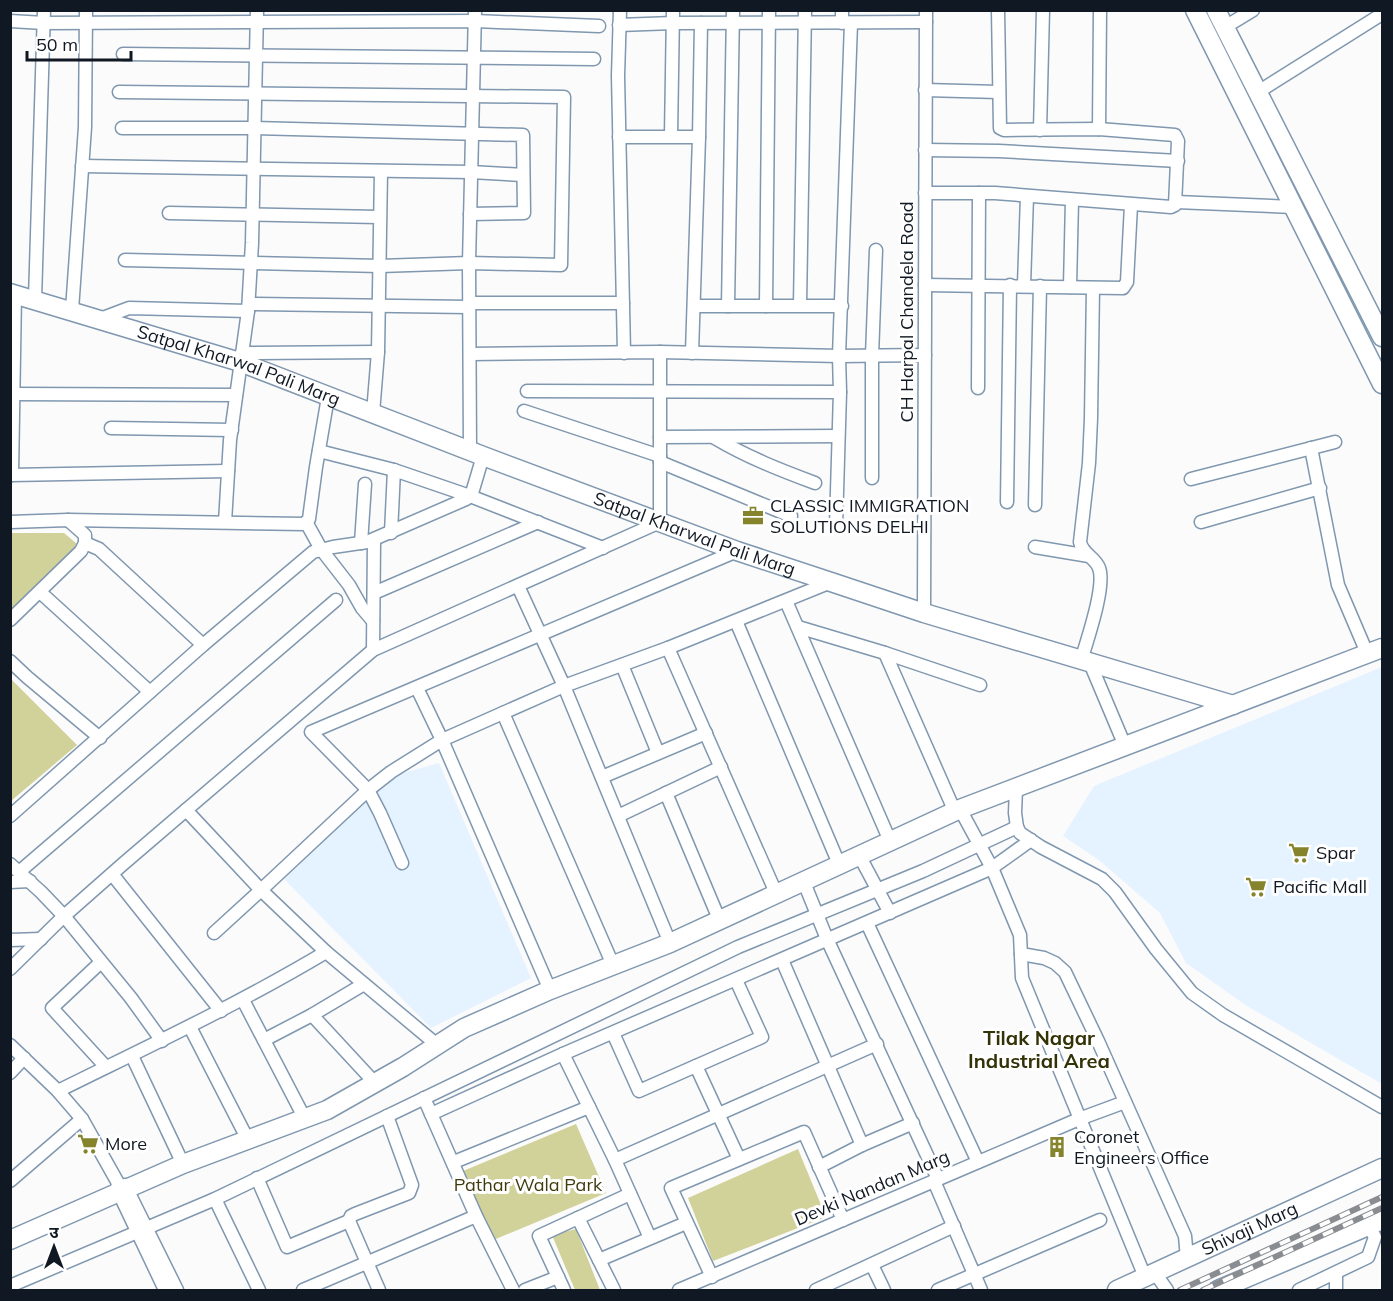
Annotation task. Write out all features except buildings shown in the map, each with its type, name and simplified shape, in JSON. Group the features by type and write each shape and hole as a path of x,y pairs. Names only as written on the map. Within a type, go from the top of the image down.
{"street":[{"path":"620,10 619,137 624,353"},
{"path":"925,193 979,193 1171,207 1176,202 1178,141 1176,135 1099,129 1004,130 1000,128 998,10"},
{"path":"1040,130 1043,10"},
{"path":"1099,129 1100,10"},
{"path":"1195,10 1383,384"},
{"path":"1216,10 1383,337"},
{"path":"1225,27 1253,10"},
{"path":"1258,92 1383,14"},
{"path":"225,522 232,430 248,308 251,264 257,16"},
{"path":"470,496 477,454 469,305 475,16"},
{"path":"10,21 44,17 475,16 599,26"},
{"path":"619,25 673,17 845,19 926,16"},
{"name":"CH Harpal Chandela Road","path":"924,613 926,16"},
{"path":"34,299 44,17"},
{"path":"72,310 85,127 86,17"},
{"path":"671,136 673,17"},
{"path":"728,306 733,17"},
{"path":"766,306 769,17"},
{"path":"800,305 805,17"},
{"path":"692,353 699,137 706,19"},
{"path":"836,525 842,306 845,19"},
{"path":"123,54 594,59"},
{"path":"926,90 999,92"},
{"path":"119,92 564,97 561,265 469,263 380,266 125,260"},
{"path":"122,128 254,128 523,135 524,213 470,214"},
{"path":"619,137 699,137"},
{"path":"925,150 999,151 1178,161"},
{"path":"82,166 471,172 523,175"},
{"path":"373,413 378,352 381,171"},
{"path":"978,388 979,193"},
{"path":"1024,285 1026,196"},
{"path":"1070,287 1072,200"},
{"path":"1176,202 1293,207"},
{"path":"925,285 1121,288 1126,286 1131,205"},
{"path":"170,213 380,217"},
{"path":"872,478 872,356 876,250"},
{"path":"1007,502 1010,285"},
{"path":"1035,505 1040,286"},
{"path":"1093,288 1089,463 1080,542 1081,548 1099,567 1100,585 1085,662 1125,746"},
{"path":"13,293 14,394 11,476 228,471"},
{"name":"Satpal Kharwal Pali Marg","path":"13,293 241,357 328,396 477,454 737,550 924,613 1233,705"},
{"path":"100,319 129,308 623,303"},
{"path":"693,306 842,306"},
{"path":"241,357 378,352"},
{"path":"470,354 660,352 925,356"},
{"path":"10,969 112,873 373,650 660,522 660,352"},
{"path":"527,391 840,392"},
{"path":"14,394 236,395"},
{"path":"306,522 309,519 328,396"},
{"path":"524,411 660,459 791,516"},
{"path":"111,428 232,430"},
{"path":"660,437 838,436"},
{"path":"714,437 765,464 815,483"},
{"path":"1191,479 1335,442"},
{"path":"10,1240 122,1188 327,1110 464,1028 550,990 670,943 803,880 958,811 1375,651 1338,585 1311,448"},
{"path":"319,451 394,470 470,496 603,548"},
{"path":"390,532 394,470"},
{"path":"360,543 365,484"},
{"path":"1201,522 1320,488"},
{"path":"10,816 203,645 313,552 374,540 470,496"},
{"path":"10,522 68,520 306,522"},
{"path":"10,620 81,550 85,543 85,535 68,520"},
{"path":"306,522 321,549 373,621"},
{"path":"374,593 538,522"},
{"path":"373,650 374,540"},
{"path":"85,543 99,549 203,645"},
{"path":"1035,547 1089,556"},
{"path":"402,863 368,790 311,732 737,550"},
{"path":"214,933 368,790 391,772 442,740 564,686 668,648 831,582"},
{"path":"518,586 564,686 670,943"},
{"path":"40,592 150,692"},
{"path":"162,1041 131,998 64,916 15,868 336,600"},
{"path":"786,601 890,841"},
{"path":"736,621 839,864"},
{"path":"798,627 980,685"},
{"path":"668,648 776,893"},
{"path":"885,653 958,811 992,868 1020,935 1022,978 1079,1119 1150,1275 1167,1290"},
{"path":"10,661 100,738"},
{"path":"622,665 658,753"},
{"path":"417,688 442,740 550,990"},
{"path":"503,713 613,965"},
{"path":"602,777 706,733"},
{"path":"618,816 721,767"},
{"path":"1016,788 1017,827 1020,833 1102,879 1115,892 1156,950 1192,993 1208,1005 1383,1107"},
{"path":"666,793 720,919"},
{"path":"186,810 261,890 326,952 436,1044"},
{"path":"10,1286 215,1199 738,947 878,889 1017,827"},
{"path":"431,1114 563,1054 992,868 1031,840"},
{"path":"859,855 890,913"},
{"path":"112,873 221,1011"},
{"path":"803,880 827,939 913,1123 981,1290"},
{"path":"10,882 30,881"},
{"path":"867,922 978,1162"},
{"path":"10,940 41,939"},
{"path":"58,1091 243,1000 326,952"},
{"path":"1021,954 1044,958 1055,963 1065,972 1185,1236 1187,1258"},
{"path":"782,960 862,1145"},
{"path":"101,962 52,1008 106,1068"},
{"path":"613,1033 639,1091 762,1037 736,980"},
{"path":"264,1040 364,984"},
{"path":"243,1000 305,1119"},
{"path":"312,1015 375,1083"},
{"path":"190,1027 248,1140"},
{"path":"615,1160 877,1044"},
{"path":"10,1045 58,1091 91,1132 177,1290"},
{"path":"563,1054 650,1238"},
{"path":"132,1056 183,1164"},
{"path":"10,1072 24,1058"},
{"path":"696,1066 739,1160"},
{"path":"424,1098 476,1216 513,1290"},
{"name":"Devki Nandan Marg","path":"679,1290 1079,1119 1125,1102"},
{"path":"453,1162 589,1107"},
{"path":"379,1290 350,1221 351,1216 355,1214 412,1190 387,1116"},
{"path":"10,1181 82,1119"},
{"path":"819,1167 913,1123"},
{"path":"712,1276 670,1188 804,1132 843,1220"},
{"name":"Shivaji Marg","path":"1117,1290 1383,1168"},
{"path":"257,1178 287,1247 350,1221"},
{"path":"564,1290 539,1236 630,1194"},
{"path":"215,1199 259,1290"},
{"path":"303,1290 476,1216"},
{"path":"578,1218 614,1290"},
{"path":"938,1290 1100,1220"},
{"path":"600,1260 686,1223"},
{"path":"1218,1290 1376,1223 1375,1237 1368,1257 1299,1290"},
{"path":"816,1290 954,1226"},
{"path":"143,1231 165,1290"},
{"path":"872,1265 884,1290"},
{"path":"1336,1274 1336,1290"},
{"path":"525,1290 558,1277"}],"shaded area":[{"name":"Pacific Mall","path":"1382,667 1382,1084 1247,1006 1186,963 1160,913 1099,860 1063,836 1094,786"},
{"path":"439,763 531,978 431,1028 284,879 393,776"}],"green space":[{"path":"11,533 64,533 83,549 11,618"},
{"path":"10,678 77,745 11,801 10,801"},
{"name":"Pathar Wala Park","path":"576,1124 606,1193 491,1241 463,1171"},
{"path":"798,1149 826,1217 713,1261 688,1198"},
{"path":"576,1229 600,1290 575,1290 552,1235"}],"railway":[{"path":"1180,1290 1382,1197"},
{"path":"1203,1290 1382,1208"}],"place":[{"name":"CLASSIC IMMIGRATION SOLUTIONS DELHI","path":"753,516"},
{"name":"Spar","path":"1299,853"},
{"name":"Pacific Mall","path":"1256,887"},
{"name":"More","path":"88,1144"},
{"name":"Coronet Engineers Office","path":"1057,1147"}],"district":[{"name":"Tilak Nagar Industrial Area","path":"1039,1050"}]}
